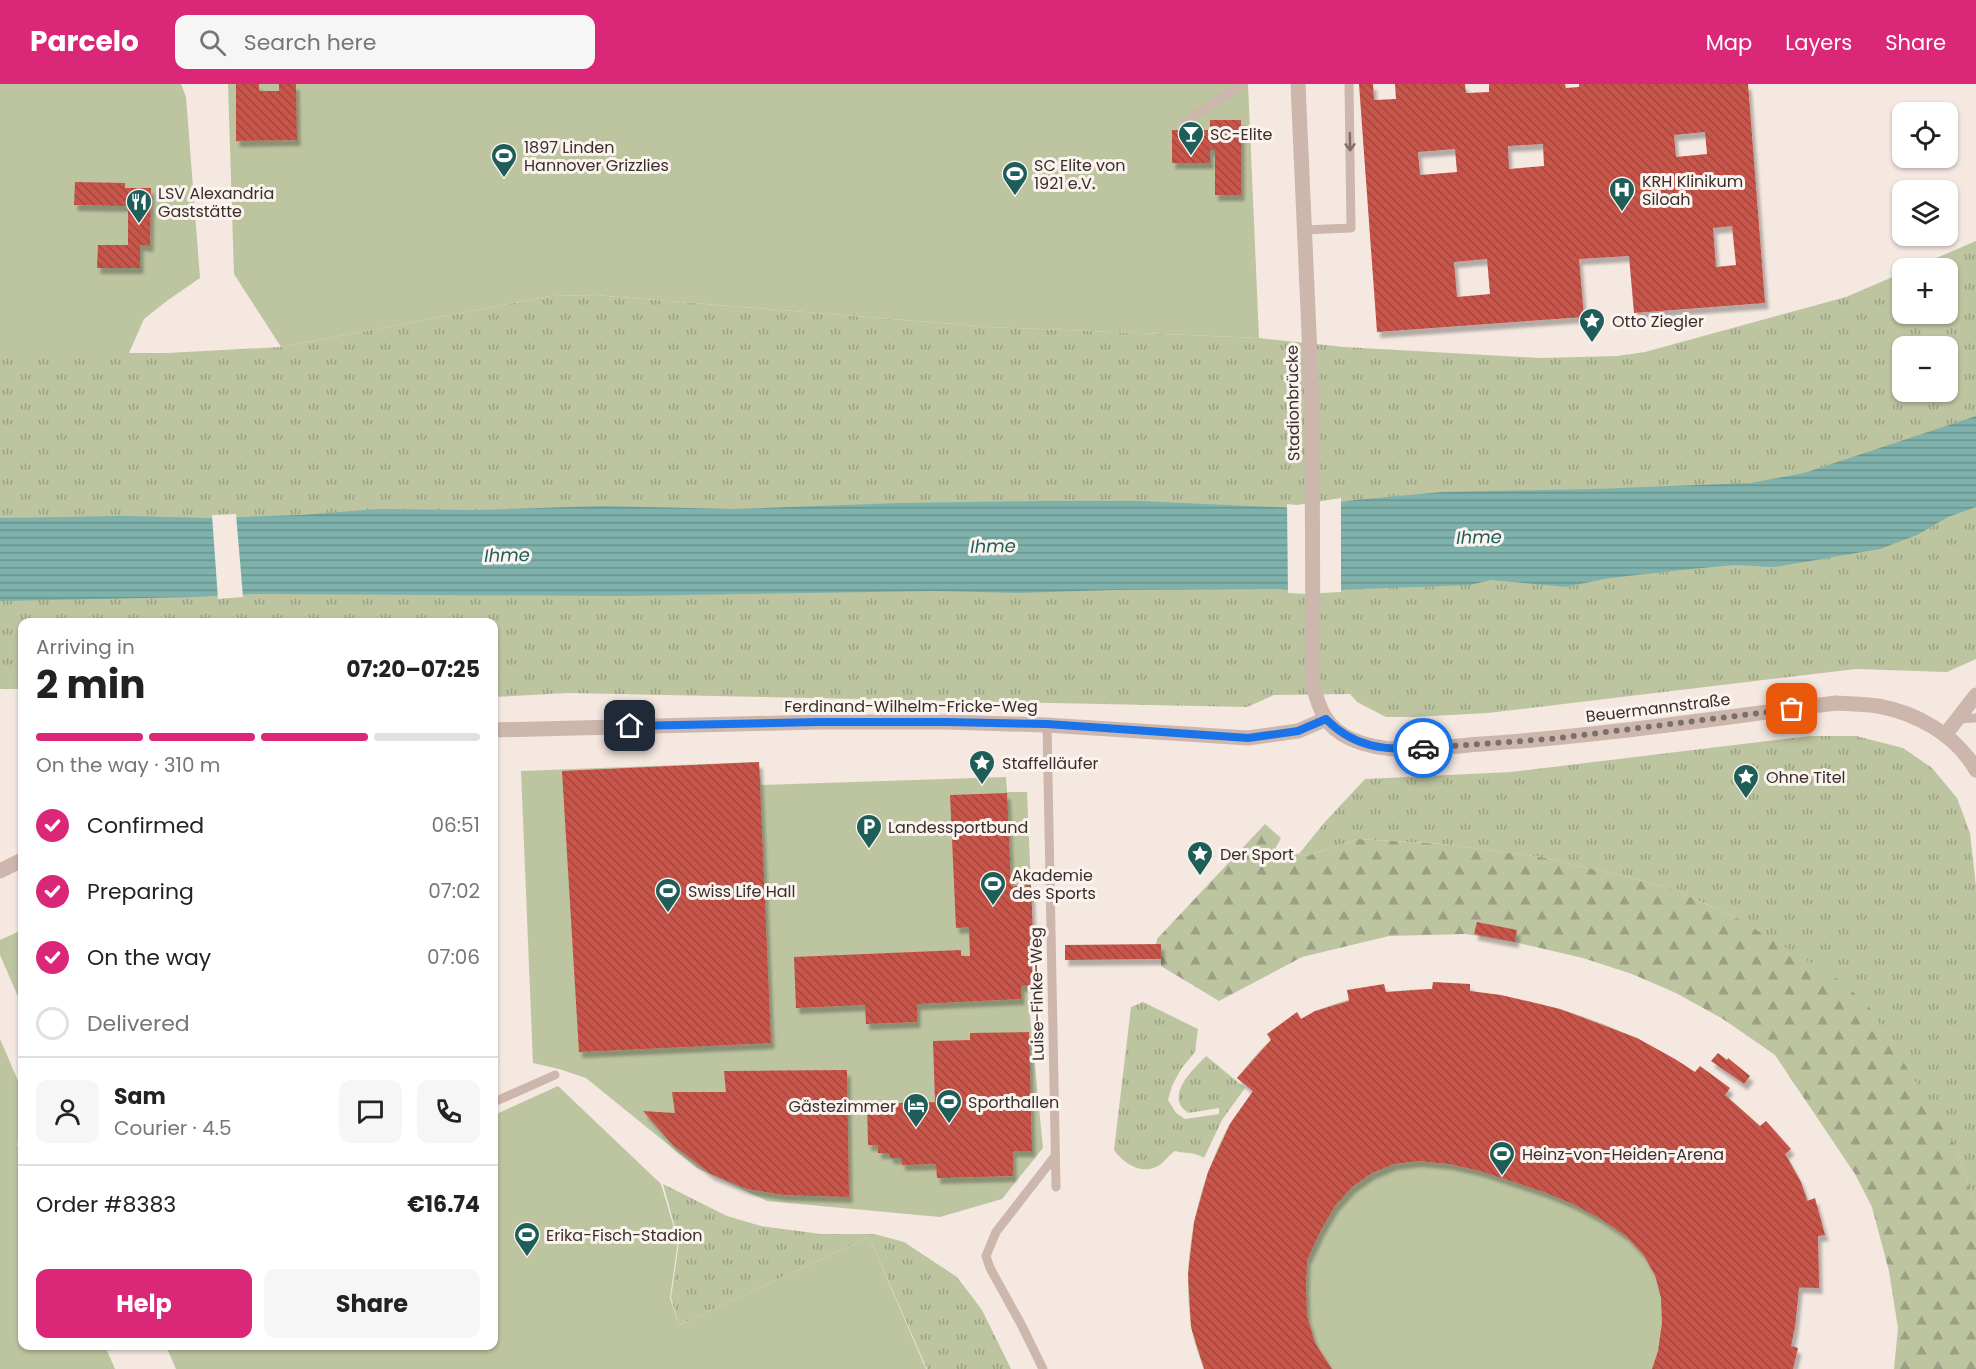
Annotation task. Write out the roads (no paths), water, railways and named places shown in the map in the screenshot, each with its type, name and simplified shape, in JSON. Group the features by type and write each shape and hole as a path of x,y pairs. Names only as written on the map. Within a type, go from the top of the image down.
{"street":[{"name":"Stadionbrücke","path":"1298,84 1312,401 1314,685 1319,708 1326,719"},
{"path":"1945,735 1976,695"},
{"name":"Beuermannstraße","path":"1326,719 1349,738 1367,745 1414,749 1550,739 1836,703 1876,706 1905,713 1929,724 1962,750 1976,770"},
{"name":"Ferdinand-Wilhelm-Fricke-Weg","path":"498,730 830,722 1047,724 1248,738 1298,731 1326,719"},
{"path":"0,871 18,862"}],"lane":[{"path":"1185,122 1242,84"},
{"path":"1304,230 1351,228 1349,84"},
{"path":"1956,719 1976,718"},
{"name":"Luise-Finke-Weg","path":"1047,724 1056,1187"},
{"path":"498,1100 555,1075"},
{"path":"1042,1369 986,1256 996,1232 1055,1156"}],"water":[{"name":"Ihme","path":"1976,416 1976,507 1948,517 1917,535 1880,549 1775,567 1734,565 1691,569 1610,578 1565,587 1491,580 1470,585 1306,591 1280,589 1114,590 1019,593 935,591 625,596 254,594 0,601 0,518 124,516 210,518 300,515 378,509 476,510 601,506 735,509 1045,501 1140,501 1297,508 1442,492 1751,483 1804,473"}],"place":[{"name":"SC-Elite","path":"1191,157"},
{"name":"1897 Linden Hannover Grizzlies","path":"504,179"},
{"name":"SC Elite von 1921 e.V.","path":"1015,197"},
{"name":"KRH Klinikum Siloah","path":"1622,213"},
{"name":"LSV Alexandria Gaststätte","path":"139,225"},
{"name":"Otto Ziegler","path":"1592,344"},
{"name":"Staffelläufer","path":"982,786"},
{"name":"Ohne Titel","path":"1746,800"},
{"name":"Landessportbund","path":"869,850"},
{"name":"Der Sport","path":"1200,877"},
{"name":"Akademie des Sports","path":"993,907"},
{"name":"Swiss Life Hall","path":"668,914"},
{"name":"Sporthallen","path":"949,1125"},
{"name":"Gästezimmer","path":"916,1129"},
{"name":"Heinz-von-Heiden-Arena","path":"1502,1177"},
{"name":"Erika-Fisch-Stadion","path":"527,1258"}]}
